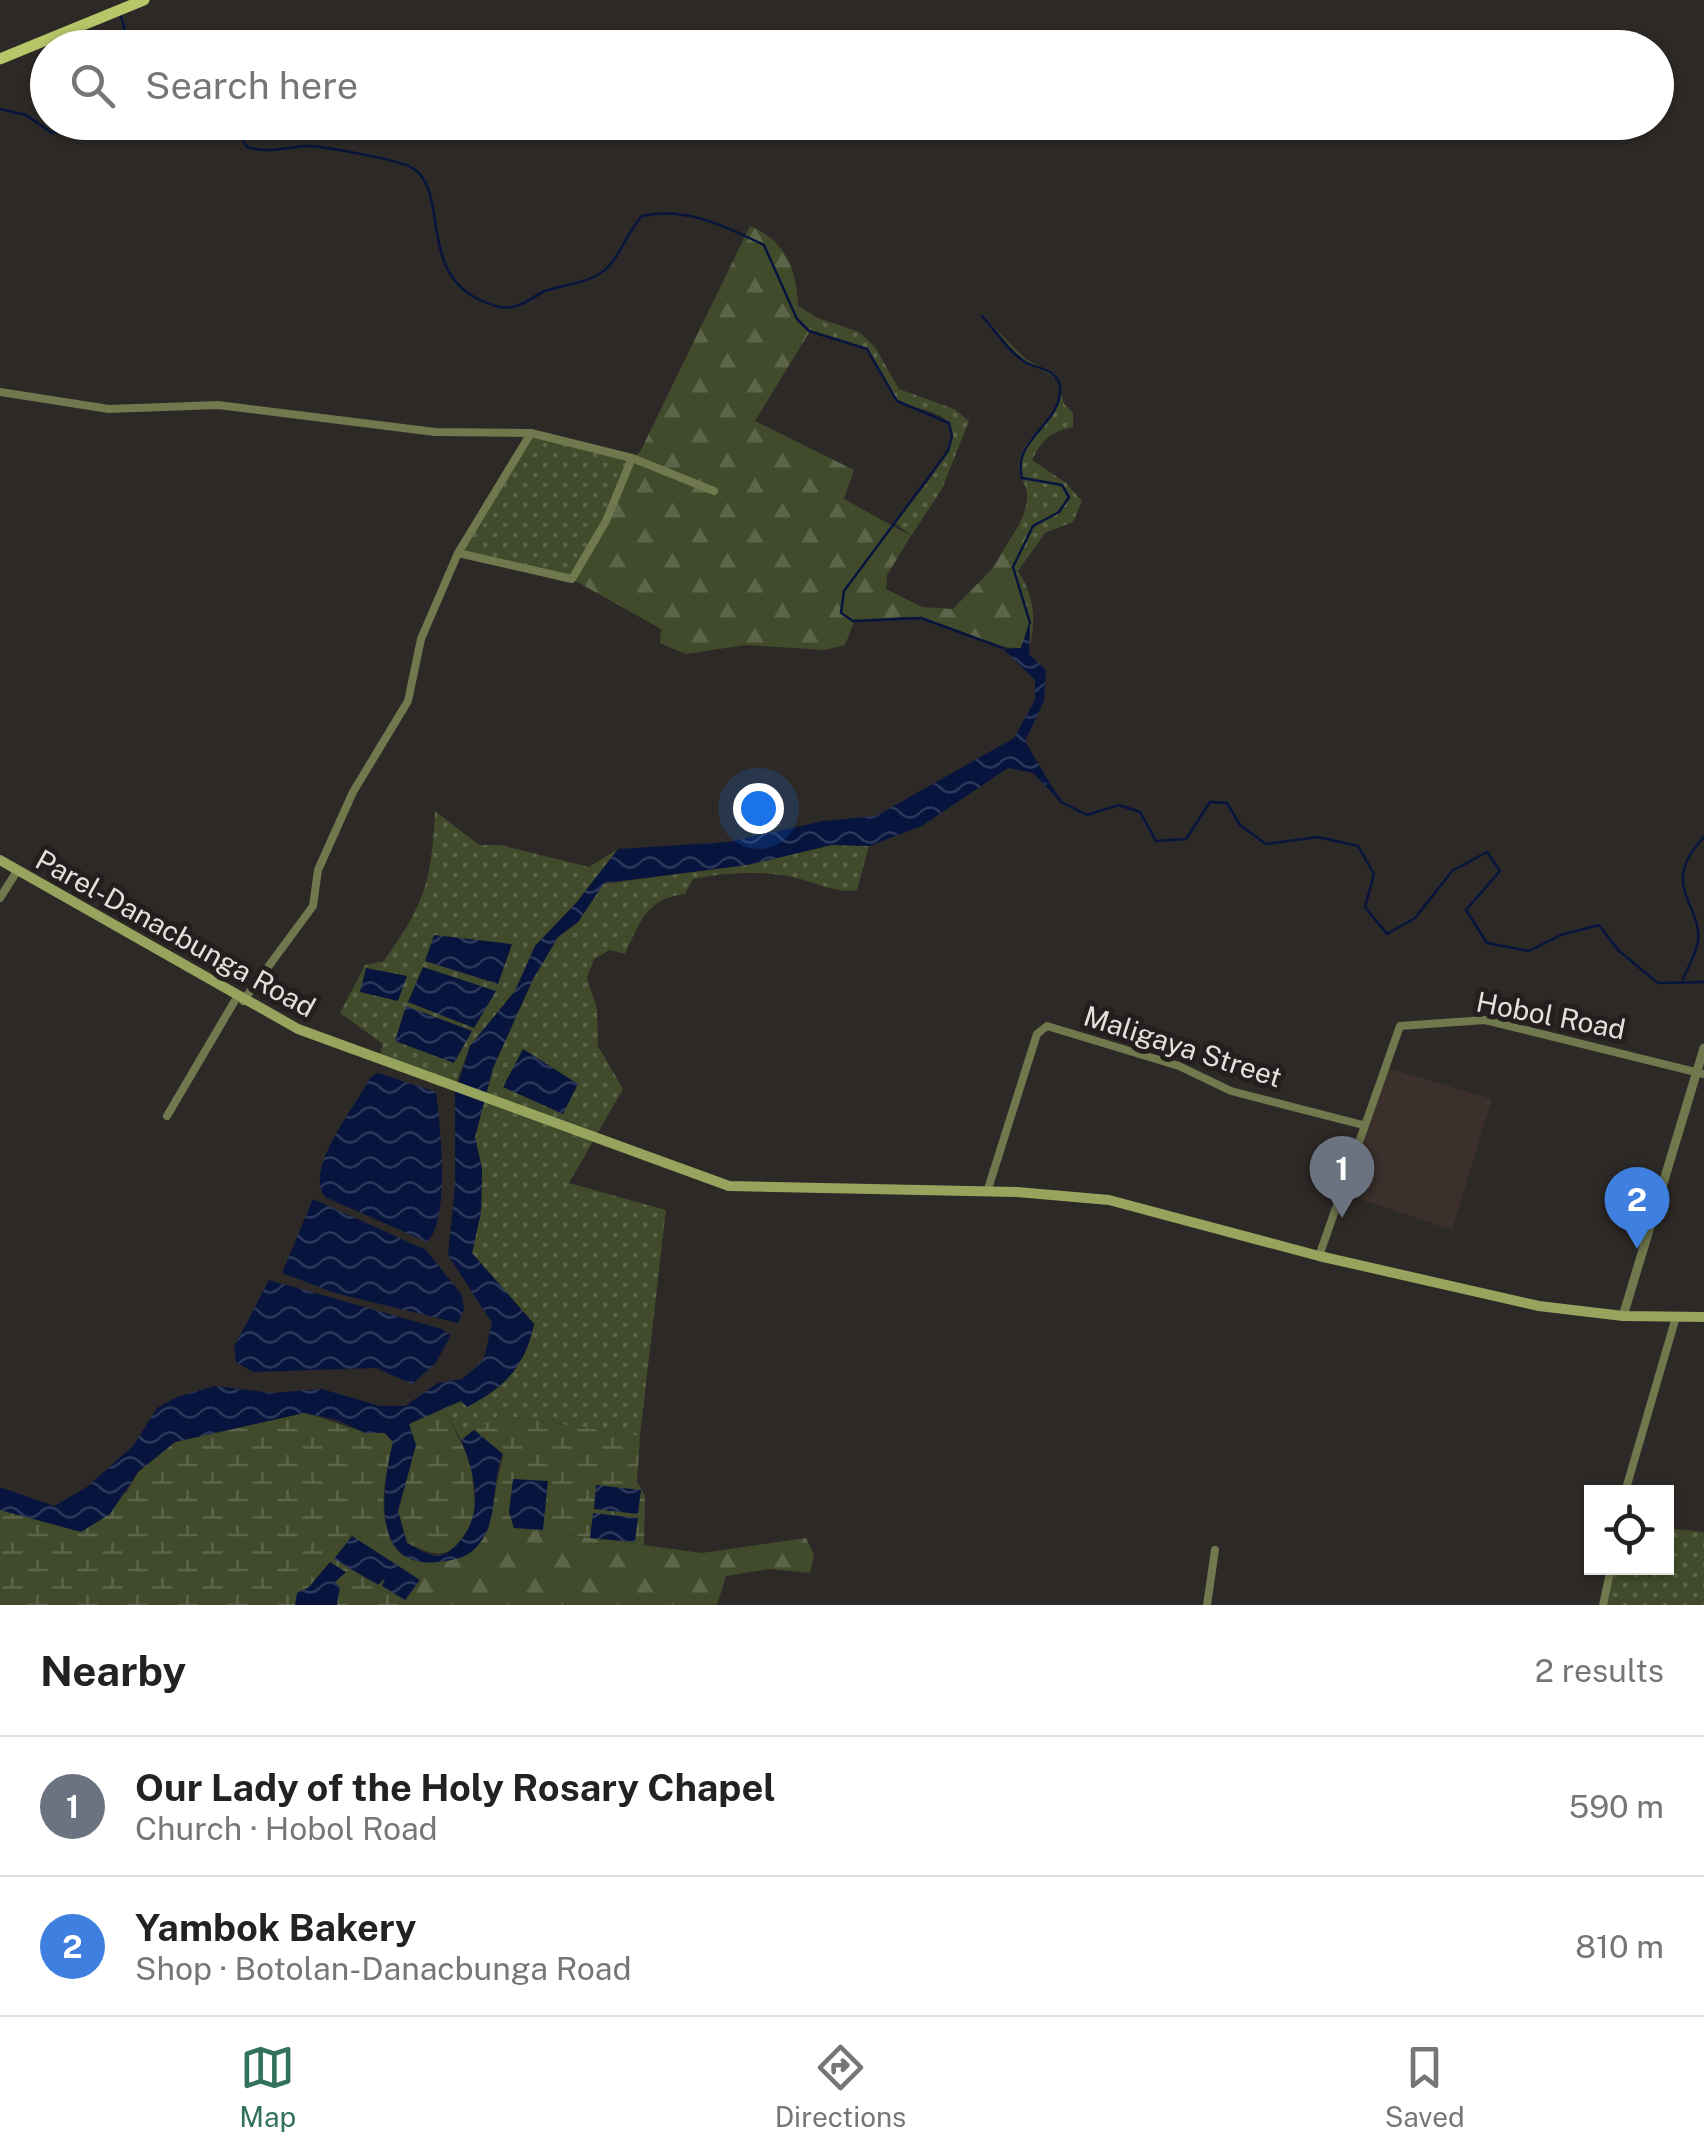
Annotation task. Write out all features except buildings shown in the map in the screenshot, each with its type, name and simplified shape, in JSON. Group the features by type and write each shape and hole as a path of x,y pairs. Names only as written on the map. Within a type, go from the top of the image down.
{"main road":[{"path":"70,30 144,0"},
{"path":"0,59 30,46"},
{"name":"Parel-Danacbunga Road","path":"0,860 240,999 334,1044 444,1080 729,1186 987,1192 1108,1200 1318,1256 1539,1306 1623,1316 1704,1317"}],"street":[{"path":"0,392 108,410 218,405 436,432 531,433 632,458 714,491"},
{"path":"167,1116 240,999 313,906 318,870 352,792 408,701 420,639 458,553 531,433"},
{"path":"458,553 572,579 606,521 632,458"},
{"path":"0,898 18,871"},
{"name":"Hobol Road","path":"1318,1256 1394,1035 1405,1025 1485,1020 1700,1072"},
{"name":"Maligaya Street","path":"987,1192 1036,1034 1047,1026 1179,1066 1230,1091 1363,1125"},
{"path":"1623,1316 1700,1072 1704,1048"},
{"path":"1627,1485 1676,1318"},
{"path":"1207,1605 1215,1550"},
{"path":"1603,1605 1609,1575"}],"shaded area":[{"path":"1388,1068 1492,1099 1452,1230 1345,1194"}],"green space":[{"path":"750,226 772,239 787,257 798,306 818,318 755,421 854,470 844,499 911,536 887,575 886,589 922,607 953,609 991,570 1017,528 1027,537 1013,567 1030,620 1021,648 996,645 924,619 906,617 854,622 845,645 825,650 745,645 686,654 660,643 661,629 572,579 606,521 632,458 640,452"},
{"path":"982,316 1027,360 1056,375 1058,381 1019,358"},
{"path":"818,318 859,332 875,347 899,389 954,409 969,421 942,489 911,536 895,523 942,460 949,446 948,423 938,414 897,401 867,349 809,331"},
{"path":"1061,392 1064,404 1073,413 1073,427 1048,438 1032,460 1066,483 1082,501 1073,522 1045,533 1018,571 1032,607 1030,646 1030,620 1013,567 1027,537 1017,528 1027,500 1019,464 1027,443 1054,411"},
{"path":"531,433 632,458 606,521 572,579 458,553"},
{"path":"435,811 479,845 500,845 589,867 618,849 577,902 535,946 515,991 470,1046 456,1084 379,1059 383,1044 340,1013 365,965 384,961 418,906 428,874"},
{"path":"832,845 869,846 857,890 840,890 764,873 693,879 685,894 653,906 625,954 610,950 594,959 587,978 597,1009 598,1046 623,1089 569,1183 666,1210 640,1436 499,1415 461,1440 444,1408 492,1387 514,1371 529,1344 534,1324 472,1253 481,1212 482,1169 475,1137 493,1068 533,979 558,937 578,922 603,884 747,865"},
{"path":"444,1408 471,1463 476,1518 454,1547 432,1553 407,1543 398,1511 416,1445 409,1424"},
{"path":"304,1413 354,1429 385,1433 393,1442 384,1493 386,1525 392,1539 418,1561 420,1580 403,1605 0,1605 0,1510 62,1526 127,1492 138,1472 175,1442"},
{"path":"499,1415 640,1436 637,1482 645,1496 644,1545 488,1524 503,1455 474,1430"},
{"path":"488,1524 702,1553 806,1538 814,1554 810,1573 768,1569 726,1576 717,1605 403,1605 420,1580 418,1561 442,1562 461,1556 476,1544"},
{"path":"1674,1529 1704,1532 1704,1605 1607,1605 1613,1575 1674,1575"}],"water":[{"path":"1030,620 1029,654 1046,670 1044,701 1025,741 1061,802 1033,773 1008,768 922,826 869,846 832,845 747,865 604,883 578,922 558,937 533,979 493,1068 475,1137 482,1169 481,1212 472,1253 534,1324 530,1339 512,1374 493,1391 467,1407 461,1401 409,1424 416,1445 398,1511 407,1543 432,1555 442,1555 455,1547 472,1521 474,1481 461,1440 474,1430 503,1454 490,1524 475,1549 461,1558 438,1562 416,1561 400,1553 390,1539 384,1501 393,1442 385,1433 365,1433 337,1420 304,1413 175,1442 138,1472 110,1514 81,1532 0,1510 0,1487 54,1506 87,1487 133,1446 157,1408 177,1397 215,1386 272,1393 322,1389 380,1406 405,1406 438,1383 462,1379 476,1367 484,1358 492,1323 448,1255 455,1187 455,1093 470,1046 515,991 535,946 577,902 618,849 728,842 823,821 876,816 1014,738 1035,700 1035,680 1003,649 1021,648"},
{"path":"434,935 512,944 498,984 425,961"},
{"path":"423,967 496,991 474,1028 408,1002"},
{"path":"366,968 407,976 398,1001 360,992"},
{"path":"406,1006 472,1031 454,1063 395,1041"},
{"path":"523,1049 578,1084 563,1114 503,1087"},
{"path":"378,1073 436,1092 441,1193 439,1213 427,1242 325,1197 320,1185 326,1154 334,1138 370,1078"},
{"path":"313,1199 426,1250 462,1295 464,1309 458,1323 335,1293 282,1273"},
{"path":"269,1280 442,1329 451,1335 435,1364 412,1384 376,1368 253,1372 236,1362 234,1347"},
{"path":"513,1479 548,1481 543,1530 514,1528 509,1512"},
{"path":"596,1485 641,1490 638,1514 594,1509"},
{"path":"593,1513 638,1518 635,1542 590,1538"},
{"path":"352,1536 420,1580 405,1600 382,1586 385,1578 378,1585 334,1559"},
{"path":"330,1562 346,1572 335,1582 340,1587 337,1605 295,1605 297,1593 309,1587"}],"waterway":[{"path":"121,16 125,30"},
{"path":"0,109 30,118"},
{"path":"243,140 247,147 255,149 316,147 411,167 423,178 430,193 441,252 449,271 462,288 496,306 515,306 545,291 602,272 642,216 689,216 764,245 797,319 809,331 867,349 897,401 949,423 952,436 948,451 844,591 841,613 853,621 921,618 1003,648"},
{"path":"982,316 1013,353 1052,373 1060,388 1053,412 1030,442 1021,464 1022,478 1062,485 1069,497 1059,512 1033,526 1013,567 1030,623"},
{"path":"1039,770 1061,802 1087,815 1119,805 1140,812 1156,841 1186,839 1210,802 1227,803 1240,825 1266,844 1318,837 1358,846 1374,874 1365,907 1387,934 1415,918 1452,871 1487,852 1500,871 1466,910 1487,943 1529,951 1561,935 1599,925 1619,951 1658,983 1704,982"},
{"path":"1683,979 1698,941 1698,928 1685,893 1684,869 1704,837"}],"place":[{"name":"Our Lady of the Holy Rosary Chapel","path":"1342,1218"},
{"name":"Yambok Bakery","path":"1637,1249"}]}
